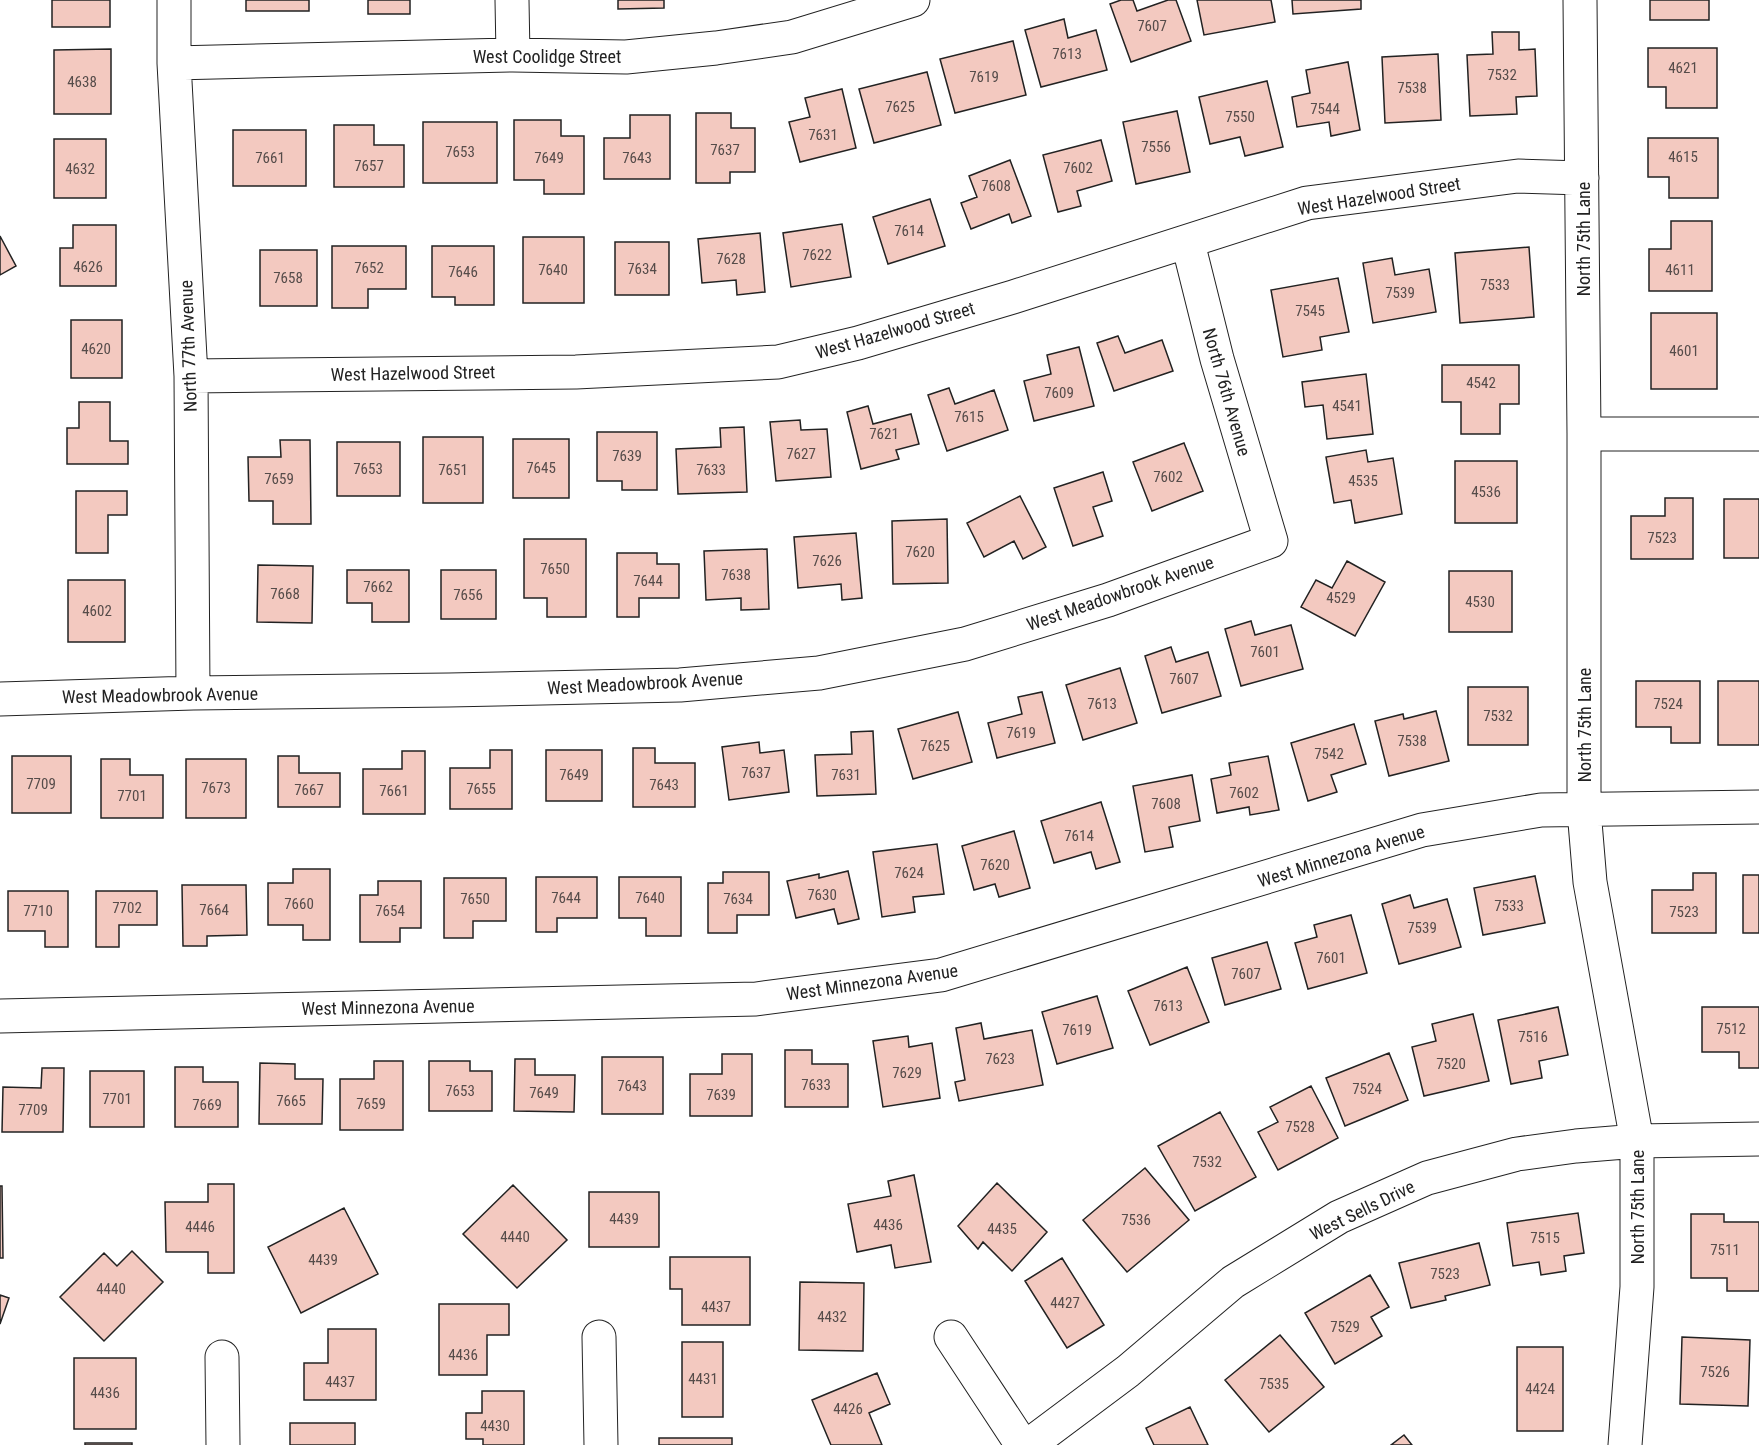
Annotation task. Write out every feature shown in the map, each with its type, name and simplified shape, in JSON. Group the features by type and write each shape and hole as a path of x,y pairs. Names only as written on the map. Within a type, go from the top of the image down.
{"street":[{"name":"North 77th Avenue","path":"174,0 174,63 191,376 193,693"},
{"path":"512,0 513,55"},
{"name":"West Coolidge Street","path":"174,63 513,55 626,57 716,48 792,37 913,0"},
{"name":"North 75th Lane","path":"1581,0 1584,810 1590,882 1637,1141 1637,1287 1625,1445"},
{"name":"West Hazelwood Street","path":"191,376 576,372 778,362 858,343 1188,243 1307,203 1518,176 1582,177"},
{"name":"North 76th Avenue","path":"1188,243 1216,359 1271,541"},
{"path":"1584,434 1759,434"},
{"name":"West Meadowbrook Avenue","path":"0,699 193,693 680,685 819,673 965,644 1108,600 1271,541"},
{"name":"West Minnezona Avenue","path":"0,1016 756,999 941,975 1422,830 1541,810 1759,807"},
{"name":"West Sells Drive","path":"1029,1445 1128,1371 1233,1282 1339,1217 1427,1178 1516,1154 1576,1146 1637,1141 1759,1139"},
{"path":"598,1337 601,1445"},
{"path":"951,1337 1022,1445"},
{"path":"222,1357 223,1445"}],"building":[{"path":"52,0 110,0 110,27 52,27"},
{"path":"246,0 309,0 309,11 246,11"},
{"path":"368,0 410,0 410,14 368,14"},
{"path":"618,0 664,0 664,8 618,9"},
{"path":"1121,0 1133,0 1137,11 1168,0 1176,0 1191,41 1131,62 1110,4"},
{"path":"1197,0 1271,0 1275,22 1204,35"},
{"path":"1292,0 1361,0 1361,9 1293,14"},
{"path":"1650,0 1709,0 1709,20 1650,20"},
{"path":"1064,19 1068,38 1096,30 1107,70 1041,87 1025,30"},
{"path":"1492,32 1519,32 1519,50 1535,49 1537,96 1516,97 1517,114 1470,116 1467,55 1493,54"},
{"path":"1013,41 1026,95 955,113 940,59"},
{"path":"1648,48 1717,48 1717,108 1666,108 1666,87 1648,87"},
{"path":"111,49 111,114 54,114 54,50"},
{"path":"1438,54 1441,120 1385,123 1382,57"},
{"path":"1348,62 1360,130 1331,136 1329,122 1297,127 1292,97 1310,93 1306,70"},
{"path":"927,72 941,125 874,143 859,89"},
{"path":"1267,81 1283,147 1245,156 1240,137 1210,144 1199,97"},
{"path":"842,89 856,148 800,162 789,122 810,117 805,98"},
{"path":"1177,111 1190,172 1136,184 1123,122"},
{"path":"696,113 731,113 731,128 755,128 755,172 730,172 730,183 696,183"},
{"path":"630,115 670,115 670,179 604,179 604,138 630,138"},
{"path":"514,120 561,120 561,136 584,136 584,194 544,194 544,180 514,180"},
{"path":"423,122 497,122 497,183 423,183"},
{"path":"334,125 374,125 374,145 404,145 404,187 334,187"},
{"path":"233,130 306,130 306,186 233,186"},
{"path":"1648,138 1718,138 1718,198 1669,198 1669,177 1648,177"},
{"path":"54,139 106,139 106,198 54,198"},
{"path":"1101,140 1112,181 1077,191 1081,206 1058,212 1043,155"},
{"path":"1010,160 1031,216 1012,223 1009,214 971,229 961,203 977,197 969,176"},
{"path":"930,199 945,246 888,264 873,217"},
{"path":"1671,221 1712,221 1712,291 1649,291 1649,249 1671,249"},
{"path":"842,224 851,277 791,287 783,233"},
{"path":"73,225 116,225 116,286 60,286 60,248 73,248"},
{"path":"760,233 765,292 737,295 736,280 702,283 698,239"},
{"path":"0,236 16,266 0,275"},
{"path":"523,237 584,237 584,303 523,303"},
{"path":"615,242 669,242 669,295 615,295"},
{"path":"332,246 406,246 406,289 368,289 368,308 332,308"},
{"path":"432,246 494,246 494,305 455,305 455,297 432,297"},
{"path":"1529,247 1534,317 1460,323 1455,253"},
{"path":"260,250 317,250 317,306 260,306"},
{"path":"1392,258 1395,275 1429,269 1436,312 1373,323 1363,263"},
{"path":"1338,278 1349,332 1320,337 1322,350 1283,357 1271,290"},
{"path":"1651,313 1717,313 1717,389 1651,389"},
{"path":"71,320 122,320 122,378 71,378"},
{"path":"1118,336 1125,353 1162,340 1173,371 1114,391 1097,343"},
{"path":"1079,347 1094,406 1034,421 1024,381 1051,374 1047,355"},
{"path":"1442,365 1519,365 1519,404 1500,404 1500,434 1461,434 1461,402 1442,402"},
{"path":"1366,374 1373,434 1327,439 1323,405 1305,407 1302,382"},
{"path":"949,388 955,404 994,390 1008,430 947,451 928,395"},
{"path":"79,402 110,402 110,441 128,441 128,464 67,464 67,428 79,428"},
{"path":"868,406 873,424 911,414 919,444 896,450 899,459 861,469 847,412"},
{"path":"800,420 801,430 827,429 831,477 776,481 770,422"},
{"path":"744,427 747,492 678,494 676,449 721,447 720,428"},
{"path":"597,432 657,432 657,490 622,490 622,481 597,481"},
{"path":"423,437 483,437 483,503 423,503"},
{"path":"513,439 569,439 569,498 513,498"},
{"path":"280,440 310,440 311,524 273,524 273,501 249,501 248,457 281,457"},
{"path":"337,442 400,442 400,496 337,496"},
{"path":"1184,443 1203,491 1152,511 1133,462"},
{"path":"1366,450 1368,462 1393,458 1402,514 1355,523 1351,500 1334,503 1326,457"},
{"path":"1455,461 1517,461 1517,523 1455,523"},
{"path":"1103,472 1112,501 1093,507 1103,536 1073,546 1054,488"},
{"path":"76,491 127,491 127,515 108,515 108,553 76,553"},
{"path":"1020,496 1046,547 1023,559 1014,541 984,557 967,523"},
{"path":"1665,498 1693,498 1693,559 1631,559 1631,516 1665,516"},
{"path":"1724,499 1759,499 1759,558 1724,558"},
{"path":"947,519 948,583 893,584 892,521"},
{"path":"856,533 862,598 842,600 841,584 798,588 794,537"},
{"path":"524,539 586,539 586,617 547,617 547,598 524,598"},
{"path":"767,549 769,609 741,610 741,598 706,600 704,551"},
{"path":"617,553 657,553 657,564 679,564 679,598 639,598 639,617 617,617"},
{"path":"1347,561 1385,582 1355,636 1301,607 1316,580 1332,588"},
{"path":"258,565 313,566 312,623 257,622"},
{"path":"347,570 409,570 409,622 372,622 372,603 347,603"},
{"path":"441,570 496,570 496,619 441,619"},
{"path":"1449,571 1512,571 1512,632 1449,632"},
{"path":"68,580 125,580 125,642 68,642"},
{"path":"1251,621 1255,635 1291,625 1303,669 1241,686 1225,629"},
{"path":"1171,647 1176,662 1208,652 1221,696 1162,713 1145,656"},
{"path":"1120,668 1137,723 1083,740 1066,685"},
{"path":"1636,681 1700,681 1700,743 1671,743 1671,727 1636,727"},
{"path":"1718,681 1759,681 1759,745 1718,745"},
{"path":"1468,687 1528,687 1528,745 1468,745"},
{"path":"1042,692 1055,743 997,758 988,723 1022,714 1018,697"},
{"path":"1436,711 1449,761 1389,776 1375,721 1403,714 1404,719"},
{"path":"958,712 972,762 913,779 898,729"},
{"path":"1354,724 1366,764 1331,775 1337,792 1308,801 1291,743"},
{"path":"873,731 876,794 817,796 815,755 852,754 851,732"},
{"path":"759,742 760,753 784,750 789,792 729,800 722,747"},
{"path":"633,748 655,748 655,763 695,763 695,807 633,807"},
{"path":"490,750 512,750 512,809 450,809 450,768 490,768"},
{"path":"546,750 602,750 602,801 546,801"},
{"path":"402,751 425,751 425,814 363,814 363,769 402,769"},
{"path":"12,756 71,756 71,813 12,813"},
{"path":"278,756 299,756 299,773 340,773 340,807 278,807"},
{"path":"1268,756 1279,810 1250,815 1249,807 1217,813 1211,779 1231,775 1229,763"},
{"path":"101,759 130,759 130,775 163,775 163,818 101,818"},
{"path":"186,759 246,759 246,818 186,818"},
{"path":"1192,775 1200,821 1169,827 1173,847 1145,852 1133,786"},
{"path":"1101,802 1120,862 1096,869 1091,852 1054,863 1041,821"},
{"path":"1014,831 1030,888 999,897 995,884 974,890 962,846"},
{"path":"937,844 944,894 913,897 915,912 882,917 873,852"},
{"path":"293,869 330,869 330,940 303,940 303,925 268,925 268,883 293,883"},
{"path":"848,871 859,919 838,924 834,909 796,918 787,881 819,874 819,878"},
{"path":"723,872 769,872 769,915 737,915 737,933 708,933 708,883 723,883"},
{"path":"1693,873 1716,873 1716,933 1652,933 1652,890 1693,890"},
{"path":"1743,875 1759,875 1759,933 1743,933"},
{"path":"1535,876 1545,923 1483,935 1474,888"},
{"path":"536,877 597,877 597,918 557,918 557,932 536,932"},
{"path":"619,877 681,877 681,936 646,936 646,918 619,918"},
{"path":"444,878 506,878 506,921 473,921 473,938 444,938"},
{"path":"378,881 421,881 421,928 400,928 400,942 360,942 360,895 378,895"},
{"path":"182,885 246,885 247,935 207,936 207,946 183,946"},
{"path":"8,891 68,891 68,947 45,947 45,931 8,931"},
{"path":"96,891 157,891 157,925 119,925 119,947 96,947"},
{"path":"1410,895 1414,908 1447,899 1461,947 1399,964 1382,904"},
{"path":"1351,915 1367,973 1308,989 1295,943 1317,937 1314,925"},
{"path":"1267,942 1281,989 1225,1005 1212,958"},
{"path":"1187,967 1209,1022 1150,1045 1128,991"},
{"path":"1097,996 1113,1048 1057,1064 1042,1012"},
{"path":"1558,1007 1568,1055 1539,1061 1542,1078 1511,1084 1498,1020"},
{"path":"1702,1007 1759,1007 1759,1068 1739,1068 1739,1052 1702,1052"},
{"path":"1473,1014 1489,1081 1424,1096 1412,1047 1436,1041 1432,1024"},
{"path":"981,1023 984,1039 1032,1030 1043,1085 959,1101 955,1082 965,1080 956,1028"},
{"path":"908,1036 909,1047 932,1043 940,1098 883,1107 873,1041"},
{"path":"785,1050 812,1050 812,1064 848,1064 848,1107 785,1107"},
{"path":"1389,1053 1408,1100 1345,1126 1326,1078"},
{"path":"722,1054 752,1054 752,1116 690,1116 690,1074 722,1074"},
{"path":"602,1057 663,1057 663,1114 602,1114"},
{"path":"515,1059 535,1059 535,1075 575,1075 574,1112 514,1111"},
{"path":"374,1061 403,1061 403,1130 340,1130 340,1079 374,1079"},
{"path":"429,1061 470,1061 470,1071 492,1071 492,1111 429,1111"},
{"path":"260,1063 295,1064 295,1079 323,1079 322,1124 259,1124"},
{"path":"175,1067 203,1067 203,1082 238,1082 238,1127 175,1127"},
{"path":"42,1068 64,1068 63,1132 2,1132 3,1087 41,1088"},
{"path":"90,1071 144,1071 144,1127 90,1127"},
{"path":"1311,1086 1338,1138 1278,1170 1258,1132 1278,1122 1270,1107"},
{"path":"1220,1112 1256,1177 1195,1211 1158,1146"},
{"path":"1145,1168 1189,1220 1127,1272 1083,1220"},
{"path":"914,1175 931,1262 895,1268 891,1245 857,1252 848,1204 891,1196 888,1181"},
{"path":"997,1183 1047,1232 1012,1271 983,1242 978,1249 958,1226"},
{"path":"208,1184 234,1184 234,1273 208,1273 208,1252 166,1252 165,1202 208,1202"},
{"path":"513,1185 567,1240 517,1288 463,1234"},
{"path":"0,1186 2,1186 3,1258 0,1258"},
{"path":"589,1192 659,1192 659,1247 589,1247"},
{"path":"344,1208 378,1274 301,1313 268,1247"},
{"path":"1578,1213 1584,1253 1564,1256 1566,1271 1541,1275 1539,1262 1513,1266 1507,1223"},
{"path":"1691,1214 1724,1214 1724,1222 1759,1222 1759,1291 1727,1291 1727,1278 1691,1278"},
{"path":"1479,1243 1490,1285 1445,1296 1446,1300 1411,1308 1399,1263"},
{"path":"132,1251 163,1282 104,1341 60,1297 104,1253 117,1266"},
{"path":"670,1257 750,1257 750,1325 682,1325 682,1289 670,1289"},
{"path":"1062,1258 1104,1325 1067,1348 1025,1281"},
{"path":"1370,1275 1389,1307 1371,1317 1382,1336 1335,1364 1305,1313"},
{"path":"800,1282 864,1283 863,1351 799,1350"},
{"path":"0,1295 9,1298 0,1324"},
{"path":"439,1304 509,1304 509,1335 487,1335 487,1375 439,1375"},
{"path":"328,1329 376,1329 376,1400 304,1400 304,1363 328,1363"},
{"path":"1280,1335 1324,1387 1269,1432 1225,1380"},
{"path":"1682,1337 1750,1340 1748,1406 1680,1404"},
{"path":"682,1342 723,1342 723,1417 682,1417"},
{"path":"1517,1347 1563,1347 1563,1431 1517,1431"},
{"path":"74,1358 136,1358 136,1429 74,1429"},
{"path":"877,1373 890,1404 869,1413 882,1445 831,1445 812,1400"},
{"path":"482,1391 524,1391 524,1445 483,1445 483,1439 466,1439 466,1413 482,1413"},
{"path":"1190,1407 1208,1445 1154,1445 1146,1428"},
{"path":"290,1423 355,1423 355,1445 290,1445"},
{"path":"1404,1435 1412,1445 1391,1445"},
{"path":"659,1438 732,1438 732,1445 659,1445"},
{"path":"85,1443 132,1443 132,1445 85,1445"}]}
